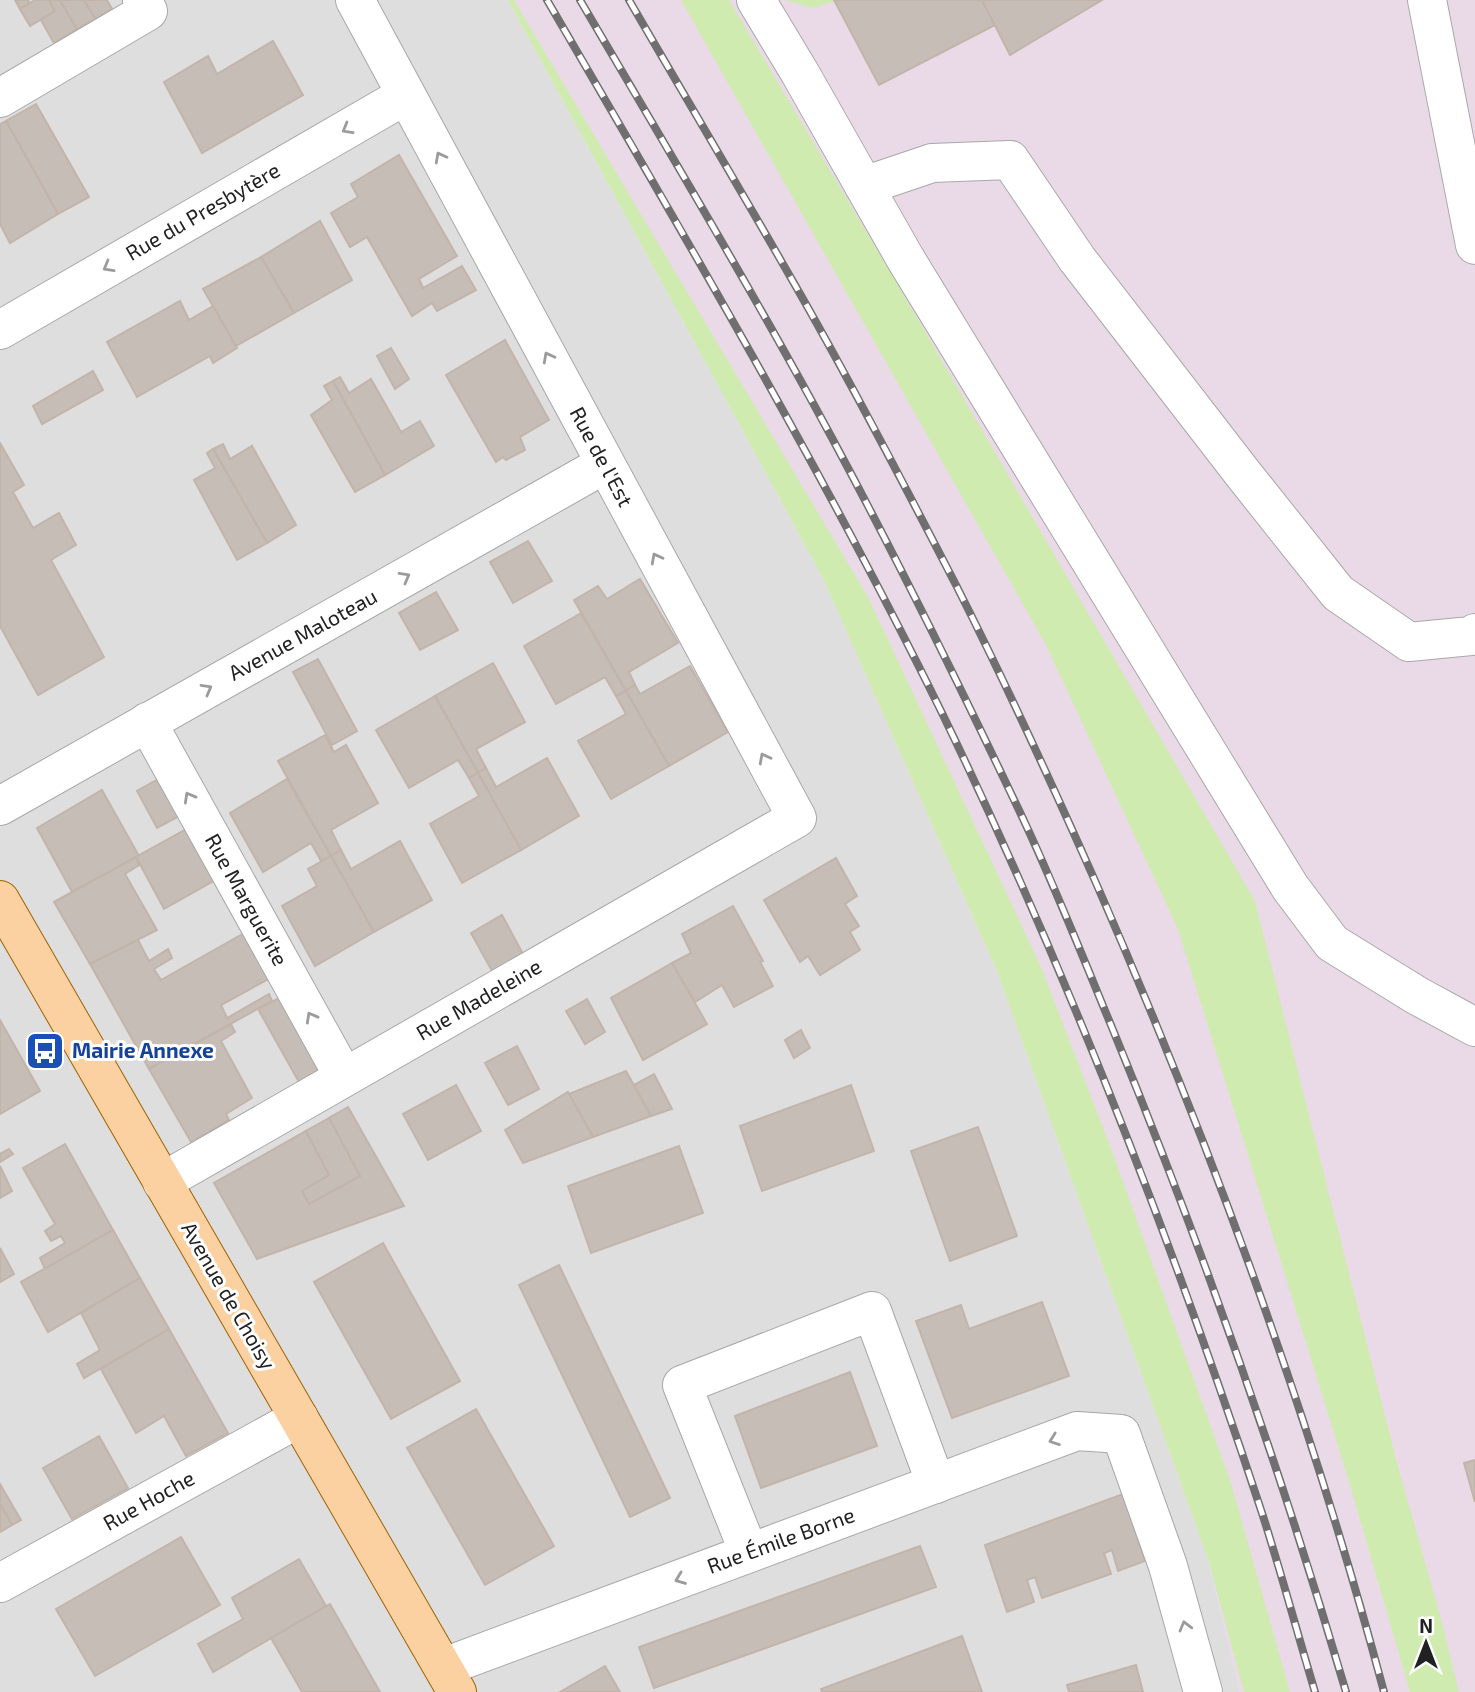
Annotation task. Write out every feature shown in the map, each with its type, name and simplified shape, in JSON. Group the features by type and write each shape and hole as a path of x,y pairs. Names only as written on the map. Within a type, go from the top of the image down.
{"main road":[{"name":"Avenue de Choisy","path":"0,900 451,1680"}],"street":[{"path":"0,98 148,10 142,0"},
{"name":"Rue de l'Est","path":"355,0 797,818"},
{"path":"755,0 919,281 1290,887 1332,943 1416,995 1475,1027"},
{"path":"1427,0 1475,245"},
{"name":"Rue du Presbytère","path":"0,330 407,95"},
{"path":"864,186 932,163 1010,160 1077,259 1338,593 1409,642 1471,636 1475,633"},
{"name":"Avenue Maloteau","path":"0,806 605,464"},
{"name":"Rue Marguerite","path":"148,722 344,1077"},
{"name":"Rue Madeleine","path":"162,1182 797,818"},
{"path":"749,1553 682,1385 872,1311 936,1484"},
{"name":"Rue Hoche","path":"0,1583 299,1419"},
{"name":"Rue Émile Borne","path":"451,1680 749,1553 1077,1431 1121,1434 1168,1566 1203,1692"}],"shaded area":[{"path":"0,0 508,0 823,578 997,971 1209,1562 1240,1692 0,1692"},
{"path":"508,0 1475,0 1475,1692 1240,1692 1209,1562 997,971 823,578"}],"green space":[{"path":"508,0 514,0 868,597 1041,967 1112,1151 1231,1483 1290,1692 1244,1692 1209,1562 997,971 823,578"},
{"path":"681,0 729,0 902,292 1255,901 1397,1463 1459,1692 1410,1692 1347,1475 1178,929 1046,645"},
{"path":"785,0 834,0 835,1 813,8"}],"building":[{"path":"15,0 28,0 30,3 20,9"},
{"path":"35,0 49,0 55,11 30,26 20,9"},
{"path":"49,0 60,0 77,29 54,43 41,20 55,11"},
{"path":"60,0 84,0 96,19 77,29"},
{"path":"84,0 107,0 112,9 96,19"},
{"path":"834,0 982,0 995,25 879,85"},
{"path":"982,0 1102,0 1010,55"},
{"path":"273,41 303,95 202,153 164,82 208,56 217,74"},
{"path":"36,104 89,197 58,214 6,121"},
{"path":"6,121 58,214 10,243 0,224 0,124"},
{"path":"399,155 457,256 419,279 423,288 462,266 476,290 437,311 432,303 412,316 367,237 350,247 331,213 358,197 351,184"},
{"path":"320,221 352,280 294,313 261,257"},
{"path":"261,257 294,313 236,346 203,289"},
{"path":"180,301 189,320 213,306 237,348 213,363 210,356 137,397 107,342"},
{"path":"505,340 549,420 520,437 525,450 496,462 446,375"},
{"path":"391,348 409,379 395,389 377,356"},
{"path":"93,371 103,390 42,424 33,406"},
{"path":"340,377 349,393 371,379 401,432 420,421 434,446 385,475 333,381"},
{"path":"333,381 385,475 355,492 311,415 332,400 324,386"},
{"path":"0,443 24,485 13,492 33,528 59,513 76,545 51,560 104,657 38,695 0,626"},
{"path":"223,444 230,459 252,446 296,525 267,543 213,449"},
{"path":"213,449 267,543 237,560 194,480 215,468 207,453"},
{"path":"528,541 552,581 513,603 490,562"},
{"path":"640,579 678,643 629,672 635,685 626,691 574,600 598,586 607,599"},
{"path":"436,592 458,630 420,650 399,613"},
{"path":"581,613 626,691 616,696 605,677 556,704 524,646"},
{"path":"318,659 357,731 332,745 293,672"},
{"path":"493,663 525,722 476,749 486,768 478,773 435,696"},
{"path":"690,666 728,732 669,766 626,691 635,685 640,694"},
{"path":"626,691 669,766 611,799 578,741 626,714 616,696"},
{"path":"435,696 478,773 469,778 458,760 409,788 376,730"},
{"path":"325,735 334,752 346,745 378,803 331,830 341,850 331,856 278,761"},
{"path":"547,758 579,816 521,850 478,773 486,768 496,787"},
{"path":"478,773 521,850 462,883 430,824 479,796 469,778"},
{"path":"160,778 181,815 157,828 137,791"},
{"path":"287,779 331,856 321,861 311,843 263,872 230,813"},
{"path":"102,790 139,856 72,892 37,828"},
{"path":"188,828 217,879 164,909 136,857"},
{"path":"400,841 432,900 374,932 331,856 341,850 351,869"},
{"path":"331,856 374,932 315,966 282,906 317,886 308,869"},
{"path":"136,857 139,865 125,874 157,930 90,964 54,902"},
{"path":"836,858 857,896 845,904 859,926 850,932 860,950 820,975 808,956 800,962 764,900"},
{"path":"733,906 763,961 760,962 773,986 734,1007 722,985 695,1002 672,963 691,953 682,934"},
{"path":"502,915 523,954 492,971 471,933"},
{"path":"246,932 272,977 221,1005 227,1018 269,994 272,1001 149,1069 90,964 138,940 149,961 168,949 172,958 154,969 161,980"},
{"path":"672,963 707,1024 643,1060 611,998"},
{"path":"283,996 323,1067 299,1082 258,1009"},
{"path":"587,999 605,1032 585,1044 566,1011"},
{"path":"0,1020 40,1091 0,1114"},
{"path":"231,1024 235,1032 221,1041 252,1098 226,1114 229,1120 191,1142 149,1069"},
{"path":"801,1030 810,1048 794,1058 785,1040"},
{"path":"517,1046 539,1089 508,1105 485,1063"},
{"path":"626,1071 651,1116 593,1137 569,1094"},
{"path":"654,1074 672,1109 651,1116 634,1085"},
{"path":"456,1085 481,1131 428,1160 403,1114"},
{"path":"851,1085 874,1151 762,1191 740,1126"},
{"path":"568,1092 593,1137 523,1163 505,1130"},
{"path":"348,1107 404,1206 257,1259 214,1183 306,1131 329,1175 302,1191 309,1204 360,1176 329,1118"},
{"path":"329,1118 360,1176 309,1204 302,1191 329,1175 306,1131"},
{"path":"978,1127 1017,1236 950,1261 911,1151"},
{"path":"65,1144 113,1230 45,1269 40,1258 65,1243 61,1236 51,1241 45,1231 55,1224 23,1168"},
{"path":"679,1146 703,1213 591,1253 568,1186"},
{"path":"9,1149 13,1154 0,1162 0,1154"},
{"path":"0,1166 12,1191 0,1198"},
{"path":"113,1230 140,1278 48,1332 21,1282"},
{"path":"383,1243 460,1381 391,1419 314,1282"},
{"path":"0,1248 14,1274 0,1282"},
{"path":"559,1265 670,1498 630,1517 519,1285"},
{"path":"140,1278 169,1329 84,1378 77,1364 100,1350 81,1313"},
{"path":"1042,1302 1069,1376 952,1418 916,1321 961,1305 969,1329"},
{"path":"169,1329 228,1433 186,1456 164,1416 136,1433 101,1369"},
{"path":"850,1372 877,1446 761,1488 735,1416"},
{"path":"476,1409 554,1546 485,1585 407,1448"},
{"path":"99,1436 128,1488 72,1519 43,1468"},
{"path":"1475,1460 1475,1502 1464,1463"},
{"path":"0,1484 21,1520 12,1525 0,1504"},
{"path":"1123,1494 1145,1561 1118,1571 1112,1550 1104,1553 1111,1574 1042,1598 1035,1577 1027,1580 1034,1602 1007,1612 985,1545"},
{"path":"0,1504 12,1525 0,1532"},
{"path":"181,1537 220,1605 95,1676 56,1609"},
{"path":"920,1546 936,1587 654,1688 639,1647"},
{"path":"299,1559 326,1606 213,1672 198,1644 243,1619 232,1598"},
{"path":"330,1604 380,1692 302,1692 271,1638"},
{"path":"962,1636 982,1692 822,1692 821,1689"},
{"path":"1136,1665 1143,1692 1069,1692 1067,1685"},
{"path":"605,1666 620,1692 560,1692"}],"railway":[{"path":"547,0 800,442 896,622 988,810 1115,1107 1192,1309 1262,1513 1315,1692"},
{"path":"580,0 740,273 832,438 927,621 1030,834 1178,1193 1267,1441 1346,1692"},
{"path":"629,0 803,299 882,442 993,660 1096,883 1179,1081 1291,1383 1355,1588 1384,1692"}],"place":[{"name":"Mairie Annexe","path":"45,1051"}]}
